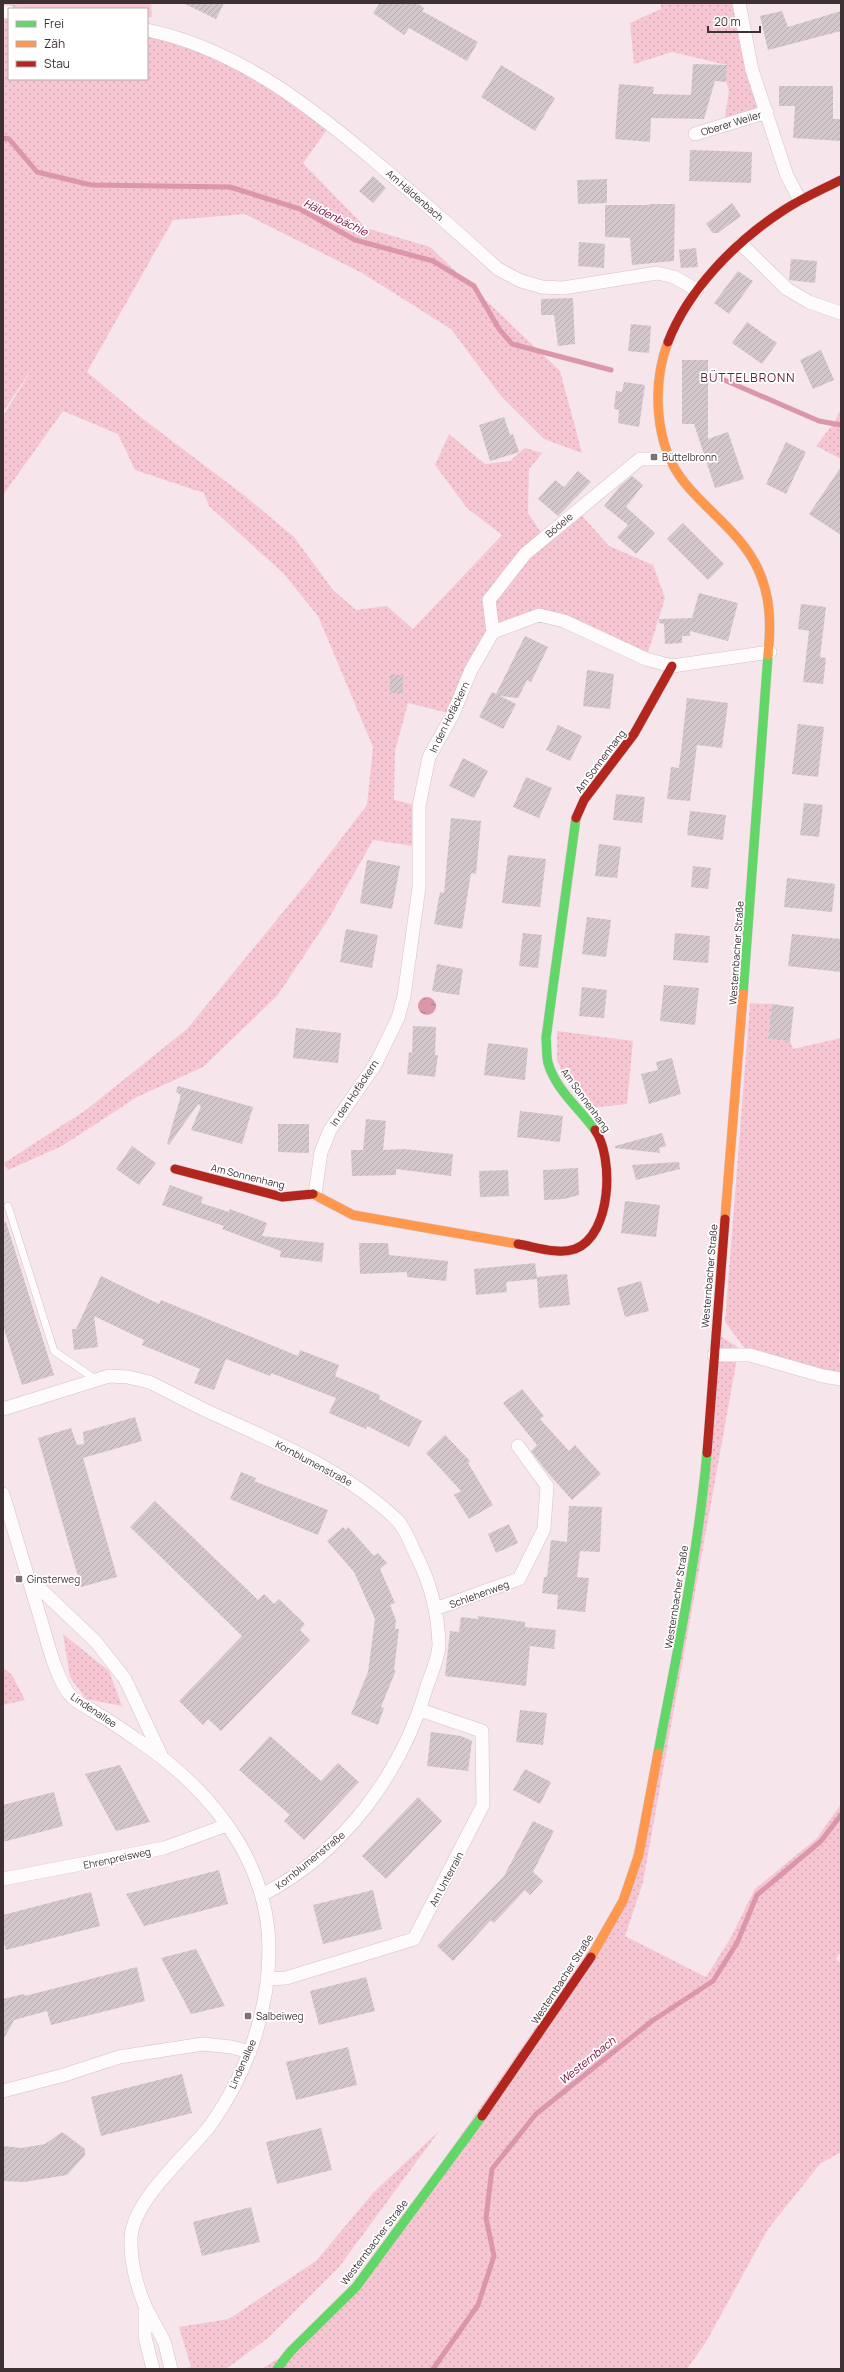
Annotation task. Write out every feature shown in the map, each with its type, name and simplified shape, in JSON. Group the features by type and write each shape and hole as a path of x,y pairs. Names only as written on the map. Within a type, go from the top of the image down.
{"street":[{"name":"Oberer Weiler","path":"739,3 752,70 787,176 800,200"},
{"name":"Am Häldenbach","path":"148,30 173,35 212,50 269,80 331,124 498,269 521,281 542,287 563,288 666,274 697,290"},
{"name":"Oberer Weiler","path":"695,134 767,112"},
{"name":"Westernbacher Straße","path":"273,2367 356,2287 455,2153 584,1968 623,1901 639,1854 685,1614 703,1497 770,652 771,619 768,596 761,573 748,549 682,479 670,459 662,435 658,407 659,382 664,353 676,323 697,290 740,244 768,221 800,200 841,180"},
{"path":"740,244 787,289 809,302 841,313"},
{"name":"Bödele","path":"493,632 489,600 525,554 640,459 670,459"},
{"path":"493,632 539,615 564,621 646,659 672,666 770,652"},
{"name":"In den Hofäckern","path":"315,1194 321,1152 330,1130 375,1065 398,1018 404,996 418,887 418,806 429,757 453,714 471,670 493,632"},
{"name":"Am Sonnenhang","path":"175,1169 282,1197 315,1194 353,1215 563,1252 577,1249 589,1241 598,1228 608,1172 607,1155 601,1138 554,1078 548,1061 546,1038 574,823 584,800 634,734 672,666"},
{"path":"714,1355 750,1355 823,1376 841,1379"},
{"name":"Kornblumenstraße","path":"3,1409 95,1379 109,1376 128,1377 149,1382 292,1450 354,1484 398,1521 428,1580 435,1609 439,1646 420,1710 401,1754 373,1801 338,1839 282,1885 262,1895"},
{"name":"Schlehenweg","path":"435,1609 519,1580 544,1529 547,1486 518,1446"},
{"name":"Lindenallee","path":"3,1494 56,1668 70,1696 162,1756 204,1795 227,1824 247,1858 262,1895 268,1931 267,1979 261,2019 250,2052 228,2095 208,2127 156,2186 138,2214 131,2235 131,2258 144,2305 164,2344 171,2369"},
{"name":"Lindenallee","path":"28,1578 96,1642 125,1679 162,1756"},
{"name":"Am Unterrain","path":"267,1979 286,1978 414,1939 483,1805 482,1731 420,1710"},
{"name":"Ehrenpreisweg","path":"3,1879 164,1848 227,1824"},
{"path":"3,2091 64,2075 119,2057 203,2044 250,2052"},
{"path":"144,2305 145,2337 153,2369"}],"lane":[{"path":"8,1206 54,1351 95,1379"}],"shaded area":[{"path":"3,3 16,3 17,8 8,8 8,80 148,80 148,30 212,50 331,124 303,163 366,228 430,247 560,371 582,453 544,439 501,396 451,329 362,273 245,214 173,220 87,372 143,419 245,496 294,537 333,590 356,610 387,606 413,629 502,535 467,508 435,465 449,434 485,464 510,461 525,448 542,453 529,469 528,513 544,537 577,510 609,546 653,565 665,598 646,659 539,615 493,632 453,714 408,703 395,751 394,800 419,806 419,847 373,840 329,918 277,996 203,1067 137,1097 62,1146 8,1170 4,1163 86,1110 187,1029 311,878 367,805 373,747 318,616 284,574 209,506 204,493 135,470 118,434 63,411 3,495 3,416 37,361 3,412"},
{"path":"16,3 151,3 152,17 148,17 148,8 17,8"},
{"path":"661,3 739,3 767,112 724,124 729,90 726,82 727,65 672,52 634,64 630,23 661,9"},
{"path":"841,409 841,459 816,446 834,423"},
{"path":"750,1003 772,1004 768,1039 790,1041 793,1049 841,1038 841,1314 839,1362 841,1363 841,1379 737,1358 643,1882 625,1936 706,1977 730,1939 755,1889 817,1838 841,1804 841,1952 836,1959 841,1963 841,2152 820,2164 768,2229 706,2342 687,2369 261,2369 290,2352 356,2287 623,1901 685,1614 715,1333 749,1354 725,1322"},
{"path":"557,1031 633,1041 627,1104 590,1108 564,1078 557,1059"},
{"path":"63,1634 109,1671 122,1706 86,1699 70,1677"},
{"path":"3,1668 12,1675 25,1700 3,1705"},
{"path":"439,2131 339,2267 268,2338 226,2369 181,2369 191,2367 179,2327 229,2319 316,2261 374,2192"}],"water":[{"path":"423,997 431,997 436,1002 434,1013 431,1015 423,1015 418,1010 418,1002"}],"building":[{"path":"183,3 224,3 216,19"},
{"path":"380,3 417,3 424,8 422,11 478,42 467,61 409,28 404,35 373,13"},
{"path":"782,11 788,27 841,11 841,31 768,50 760,16"},
{"path":"693,64 727,65 726,82 715,81 704,119 651,118 650,142 615,139 619,84 654,87 653,94 691,95"},
{"path":"501,65 555,98 535,131 481,97"},
{"path":"779,86 833,86 833,119 841,119 841,141 793,138 795,106 779,106"},
{"path":"690,150 752,152 751,183 689,181"},
{"path":"373,176 386,188 373,203 359,191"},
{"path":"607,179 607,203 578,204 577,180"},
{"path":"732,203 741,216 718,233 713,233 706,224"},
{"path":"675,204 674,261 632,265 630,238 605,237 605,205"},
{"path":"579,242 605,244 604,268 578,266"},
{"path":"696,248 698,267 681,268 679,250"},
{"path":"791,259 817,261 815,283 789,280"},
{"path":"738,271 753,281 729,314 714,303"},
{"path":"573,298 575,344 558,346 554,315 541,315 541,299"},
{"path":"747,322 777,343 762,364 732,343"},
{"path":"631,324 651,326 649,353 628,351"},
{"path":"821,350 834,380 813,389 800,360"},
{"path":"682,360 708,360 708,439 728,432 744,479 715,488 694,424 682,424"},
{"path":"624,382 645,385 639,427 618,423 619,410 614,409 616,391 622,392"},
{"path":"504,417 510,435 513,434 519,452 490,461 479,425"},
{"path":"786,442 806,452 786,494 766,484"},
{"path":"841,467 841,535 809,514"},
{"path":"578,471 591,482 558,516 538,499 555,480 564,487"},
{"path":"632,476 643,485 626,507 655,533 636,554 617,537 628,525 604,506 620,486"},
{"path":"683,523 724,564 708,580 667,539"},
{"path":"699,593 738,603 728,641 690,631 690,636 682,636 682,643 665,644 664,624 659,623 659,619 692,618"},
{"path":"801,604 826,607 820,657 826,658 823,684 803,682 809,631 798,629"},
{"path":"525,636 548,647 531,682 527,680 518,698 500,696 516,704 503,729 479,717 492,692 496,694"},
{"path":"587,670 614,674 610,709 583,706"},
{"path":"390,675 403,675 403,693 390,693"},
{"path":"687,698 728,703 722,748 697,745 690,801 667,799 671,767 679,768"},
{"path":"798,724 824,727 818,777 792,774"},
{"path":"558,725 582,736 570,761 546,750"},
{"path":"463,758 488,771 474,798 449,786"},
{"path":"526,777 552,788 539,818 513,807"},
{"path":"616,794 645,797 642,823 613,820"},
{"path":"804,803 823,805 819,837 800,835"},
{"path":"690,811 726,815 723,840 687,835"},
{"path":"451,818 481,821 476,874 471,873 462,929 434,924 440,892 444,893"},
{"path":"599,844 621,847 617,878 595,876"},
{"path":"508,855 546,859 540,907 502,903"},
{"path":"367,860 400,866 392,909 360,903"},
{"path":"693,866 711,868 708,889 691,887"},
{"path":"787,878 835,884 832,912 784,907"},
{"path":"587,917 611,920 606,957 582,954"},
{"path":"346,929 378,935 372,968 340,962"},
{"path":"523,933 542,935 538,968 519,966"},
{"path":"675,933 710,936 708,963 673,960"},
{"path":"792,934 841,939 841,972 788,966"},
{"path":"437,964 463,969 459,995 432,991"},
{"path":"664,985 699,988 695,1025 660,1021"},
{"path":"582,987 607,990 604,1018 579,1016"},
{"path":"772,1004 794,1007 790,1041 768,1039"},
{"path":"413,1026 436,1027 435,1055 438,1055 435,1077 407,1074 409,1052 412,1053"},
{"path":"296,1028 341,1033 338,1063 293,1058"},
{"path":"488,1043 528,1048 525,1080 484,1075"},
{"path":"672,1058 681,1094 649,1104 641,1074 658,1070 656,1062"},
{"path":"178,1086 253,1107 242,1144 191,1130 201,1106 198,1104 169,1145 167,1144 181,1095 176,1092"},
{"path":"520,1111 563,1116 560,1142 517,1137"},
{"path":"366,1119 386,1121 383,1150 404,1149 453,1154 451,1176 396,1169 396,1175 352,1176 351,1150 363,1150"},
{"path":"278,1124 309,1124 309,1153 278,1152"},
{"path":"662,1133 666,1146 659,1148 660,1153 615,1148 615,1146"},
{"path":"132,1146 156,1163 139,1185 116,1169"},
{"path":"679,1162 680,1169 636,1180 632,1165"},
{"path":"578,1168 579,1195 564,1199 544,1200 543,1170"},
{"path":"508,1170 509,1196 480,1197 479,1171"},
{"path":"170,1185 203,1197 201,1203 229,1212 230,1209 267,1223 262,1236 324,1243 322,1262 280,1257 281,1251 222,1229 224,1226 162,1205"},
{"path":"625,1201 660,1205 656,1237 621,1233"},
{"path":"3,1222 6,1222 54,1375 22,1385 3,1326"},
{"path":"359,1243 388,1243 389,1255 448,1261 446,1281 407,1277 407,1272 360,1274"},
{"path":"535,1263 537,1277 567,1274 570,1305 539,1308 537,1279 506,1282 507,1292 476,1295 474,1269"},
{"path":"101,1276 159,1304 161,1300 298,1356 300,1350 339,1365 335,1376 380,1395 379,1399 422,1421 409,1447 367,1426 366,1429 329,1413 336,1398 271,1373 270,1376 226,1359 214,1390 194,1383 200,1369 142,1345 144,1340 94,1316 98,1347 74,1350 72,1329 76,1329"},
{"path":"641,1281 649,1311 625,1317 617,1288"},
{"path":"522,1389 544,1416 540,1419 569,1451 575,1445 601,1474 572,1500 531,1451 537,1445 503,1403"},
{"path":"135,1417 142,1441 83,1458 117,1577 81,1587 38,1438 71,1428 77,1445 84,1444 83,1432"},
{"path":"445,1435 470,1461 468,1463 493,1505 469,1519 454,1495 461,1491 426,1453"},
{"path":"241,1472 256,1478 254,1481 328,1510 318,1535 230,1499"},
{"path":"155,1501 258,1600 264,1594 274,1604 279,1599 305,1624 300,1630 310,1640 221,1731 208,1719 203,1725 179,1701 242,1636 130,1527"},
{"path":"569,1506 602,1507 600,1552 580,1551 577,1577 589,1578 585,1612 557,1609 558,1595 542,1593 544,1577 547,1577 551,1540 567,1542"},
{"path":"509,1524 518,1543 496,1553 488,1534"},
{"path":"343,1527 346,1530 348,1527 374,1556 378,1553 387,1563 380,1569 395,1603 390,1605 396,1620 395,1629 399,1629 394,1670 396,1670 381,1707 384,1708 378,1725 351,1714 368,1672 375,1619 354,1572 327,1541"},
{"path":"478,1616 525,1622 525,1627 556,1630 554,1649 530,1646 526,1686 445,1676 450,1631 459,1632 461,1617 478,1619"},
{"path":"520,1710 547,1713 543,1745 516,1742"},
{"path":"431,1732 461,1736 472,1741 468,1771 427,1766"},
{"path":"270,1736 321,1781 338,1763 359,1782 304,1840 284,1821 290,1815 239,1770"},
{"path":"120,1765 150,1822 116,1831 85,1774"},
{"path":"525,1769 551,1782 540,1804 513,1790"},
{"path":"54,1792 63,1826 3,1842 3,1805"},
{"path":"418,1797 442,1821 386,1879 362,1856"},
{"path":"533,1821 554,1831 533,1872 543,1881 530,1895 525,1890 494,1923 491,1920 453,1961 437,1946 504,1876"},
{"path":"219,1870 228,1904 144,1926 126,1894"},
{"path":"373,1890 382,1929 323,1944 313,1905"},
{"path":"91,1892 100,1926 6,1950 3,1939 3,1915"},
{"path":"196,1949 225,2006 191,2014 161,1958"},
{"path":"137,1967 145,2001 51,2025 47,2011 14,2020 3,2040 3,1999 24,1994 25,1996"},
{"path":"366,1977 375,2011 319,2025 310,1991"},
{"path":"348,2047 357,2085 296,2100 286,2062"},
{"path":"182,2074 192,2113 101,2136 91,2097"},
{"path":"321,2128 332,2170 277,2184 266,2142"},
{"path":"62,2132 85,2149 85,2155 67,2175 24,2182 3,2181 3,2146 22,2148 45,2144"},
{"path":"251,2207 260,2242 202,2256 193,2222"}],"waterway":[{"name":"Häldenbächle","path":"3,138 9,139 37,172 91,185 230,187 300,209 355,240 433,261 474,286 499,329 512,344 611,370"},
{"name":"Häldenbächle","path":"722,379 819,421 841,425"},
{"name":"Westernbach","path":"433,2369 478,2305 494,2256 486,2218 492,2169 536,2114 652,2021 713,1981 737,1943 757,1895 821,1841 841,1815"}],"traffic: fast":[{"path":"743,994 768,655"},
{"path":"576,818 546,1038 548,1063 556,1082 595,1130"},
{"path":"658,1753 693,1566 707,1453"},
{"path":"277,2369 290,2352 356,2287 482,2116"}],"traffic: slow":[{"path":"668,342 663,359 658,395 662,433 667,450 674,467 684,482 743,544 758,569 768,601 770,622 768,655"},
{"path":"725,1219 743,994"},
{"path":"313,1194 353,1215 518,1244"},
{"path":"591,1957 623,1901 639,1854 658,1753"}],"traffic: jam":[{"path":"668,342 677,323 700,286 730,253 764,224 788,207 841,180"},
{"path":"576,818 584,800 634,734 672,666"},
{"path":"518,1244 554,1251 568,1251 575,1249 587,1241 596,1228 603,1212 607,1176 601,1142 595,1130"},
{"path":"175,1169 282,1197 313,1194"},
{"path":"707,1453 725,1219"},
{"path":"482,2116 591,1957"}],"place":[{"name":"Büttelbronn","path":"654,457"},
{"name":"Ginsterweg","path":"19,1579"},
{"name":"Salbeiweg","path":"248,2016"}],"district":[{"name":"BÜTTELBRONN","path":"748,377"}]}
